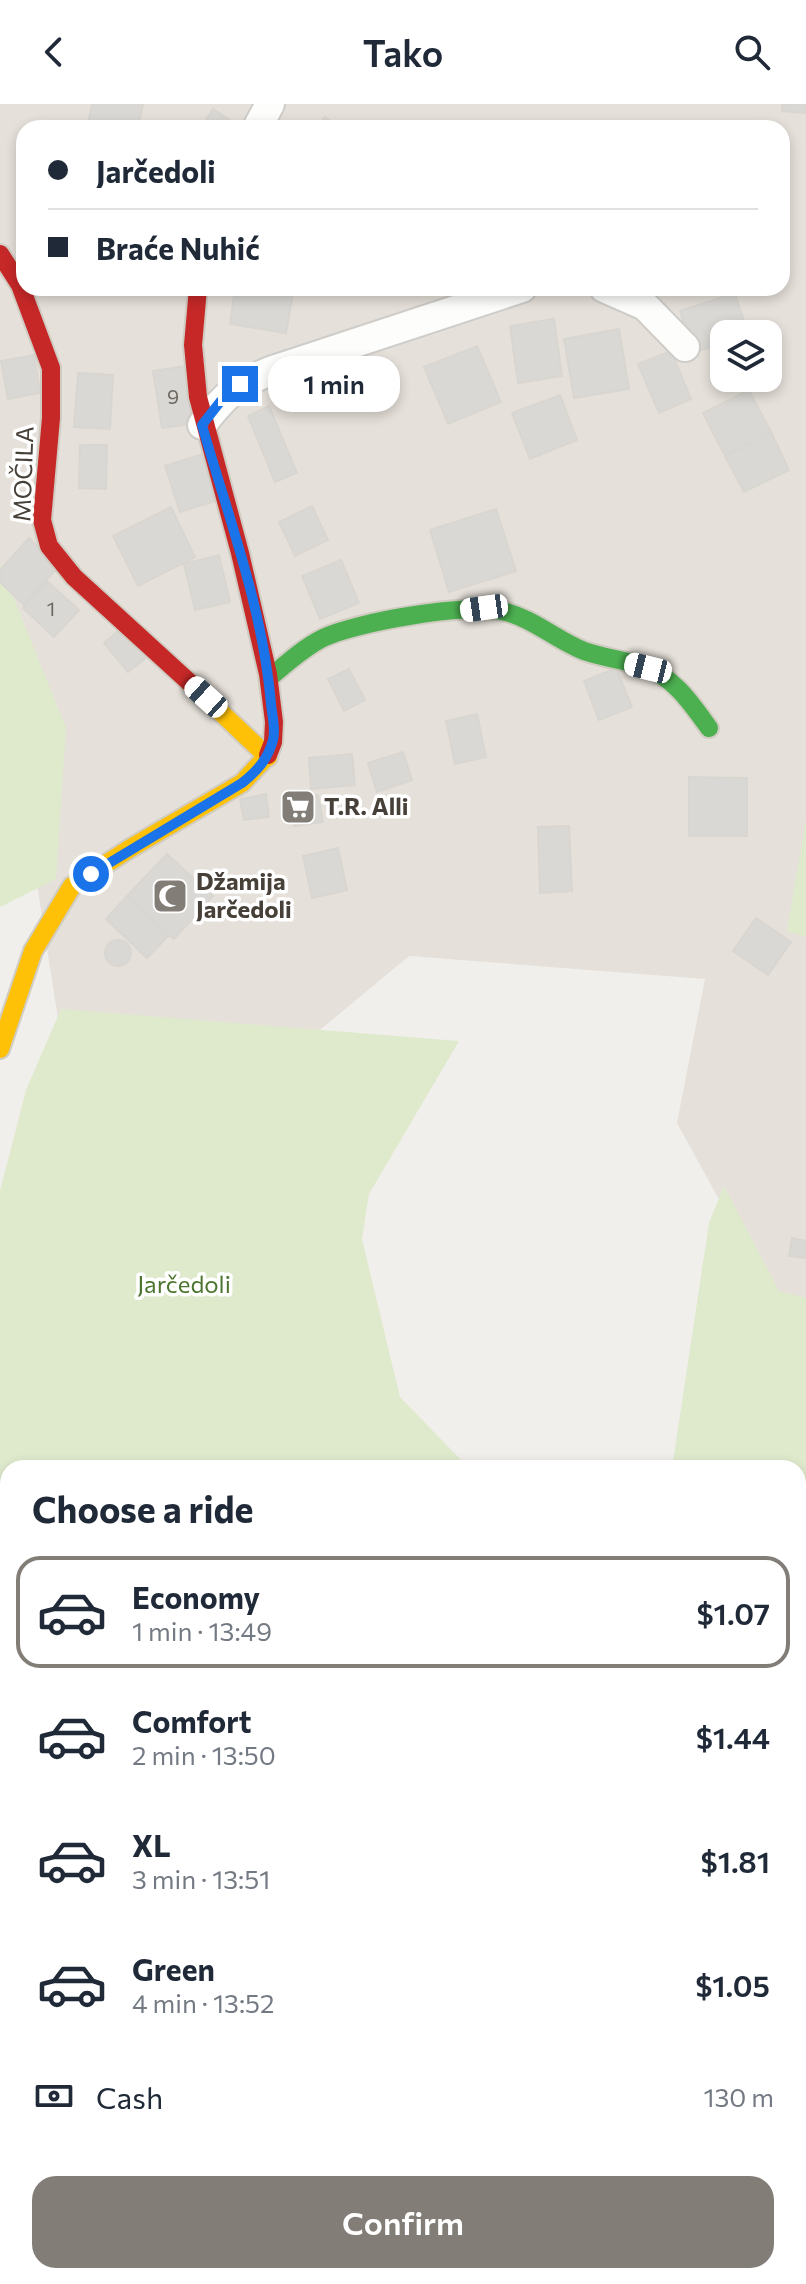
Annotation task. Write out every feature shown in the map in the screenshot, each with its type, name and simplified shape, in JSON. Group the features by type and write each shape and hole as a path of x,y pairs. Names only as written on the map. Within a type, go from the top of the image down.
{"street":[{"name":"MOČILA","path":"0,254 16,279"},
{"name":"MOČILA","path":"24,296 51,368 51,418 42,520 49,546 74,577 268,757"},
{"path":"0,1049 33,951 72,886 242,783 268,757 274,736 269,678 240,554 202,425 192,353 197,296"},
{"path":"202,425 220,402 240,384 270,371 498,296"},
{"path":"622,296 645,306 685,347"},
{"path":"269,678 312,644 329,635 373,623 484,608 501,609 532,620 582,650 648,668 659,674 687,699 709,728"}],"shaded area":[{"path":"0,104 806,104 806,1303 771,1294 677,1123 705,979 409,956 255,1084 58,1019 0,646"}],"green space":[{"path":"0,564 66,728 56,879 0,907"},
{"path":"806,820 806,937 787,931"},
{"name":"Jarčedoli","path":"61,1009 459,1041 369,1194 362,1239 400,1397 461,1460 0,1460 0,1191 26,1090"},
{"path":"724,1186 779,1291 806,1298 806,1460 673,1460 709,1223"}],"building":[{"path":"92,104 143,104 140,120 89,120"},
{"path":"782,104 806,104 806,113 782,111"},
{"path":"213,109 230,120 206,120"},
{"path":"234,296 293,296 286,333 230,324"},
{"path":"726,296 736,296 744,320 710,320 710,348 693,353 680,311"},
{"path":"554,319 562,376 518,383 510,326"},
{"path":"619,329 629,389 574,398 564,339"},
{"path":"477,346 501,402 448,424 424,367"},
{"path":"671,351 691,399 659,413 638,364"},
{"path":"34,355 40,393 8,399 1,361"},
{"path":"185,366 193,424 162,428 153,371"},
{"path":"78,373 113,375 110,429 74,427"},
{"path":"750,392 771,432 725,456 703,413"},
{"path":"560,395 577,440 530,459 512,413"},
{"path":"269,406 297,473 275,482 248,416"},
{"path":"771,432 789,470 744,492 725,456"},
{"path":"80,445 107,445 106,489 79,488"},
{"path":"203,454 218,500 180,512 165,466"},
{"path":"312,506 328,540 295,556 279,522"},
{"path":"171,507 195,557 138,586 113,536"},
{"path":"496,509 516,571 449,592 430,530"},
{"path":"29,538 59,566 24,605 0,582 0,570"},
{"path":"219,555 230,602 195,610 184,564"},
{"path":"341,560 359,603 320,619 302,576"},
{"path":"47,581 79,610 54,637 23,608"},
{"path":"123,627 147,657 128,672 104,643"},
{"path":"616,668 632,707 599,720 584,681"},
{"path":"349,669 365,700 344,711 328,679"},
{"path":"477,714 486,757 455,764 446,721"},
{"path":"403,752 412,780 377,792 368,763"},
{"path":"352,754 355,785 311,789 309,758"},
{"path":"689,777 747,778 747,836 689,836"},
{"path":"266,794 269,817 244,820 240,799"},
{"path":"318,795 323,822 294,826 290,799"},
{"path":"569,826 572,891 540,893 538,827"},
{"path":"338,848 347,890 312,898 303,856"},
{"name":"Džamija Jarčedoli","path":"167,854 213,896 174,939 127,896"},
{"path":"127,896 169,935 147,958 106,919"},
{"path":"756,918 791,942 768,975 733,951"},
{"path":"118,940 127,944 131,953 127,962 118,966 109,962 105,953 109,944"},
{"path":"792,1238 806,1241 806,1258 789,1256"}],"traffic: fast":[{"path":"269,678 309,646 339,632 385,620 486,609 513,614 584,651 654,671 681,692 709,728"}],"traffic: slow":[{"path":"189,682 268,757"},
{"path":"0,1049 33,951 72,886 242,783 268,755"}],"traffic: jam":[{"path":"0,254 16,279"},
{"path":"24,296 51,368 51,418 42,520 49,546 74,577 189,682"},
{"path":"197,296 193,345 198,397 240,553 268,674 274,722 273,742 268,755"}],"place":[{"name":"T.R. Alli","path":"298,807"},
{"name":"Džamija Jarčedoli","path":"170,896"}],"route":[{"path":"91,874 242,783 268,757 274,736 269,678 226,501 202,425 220,402 240,384"}]}
